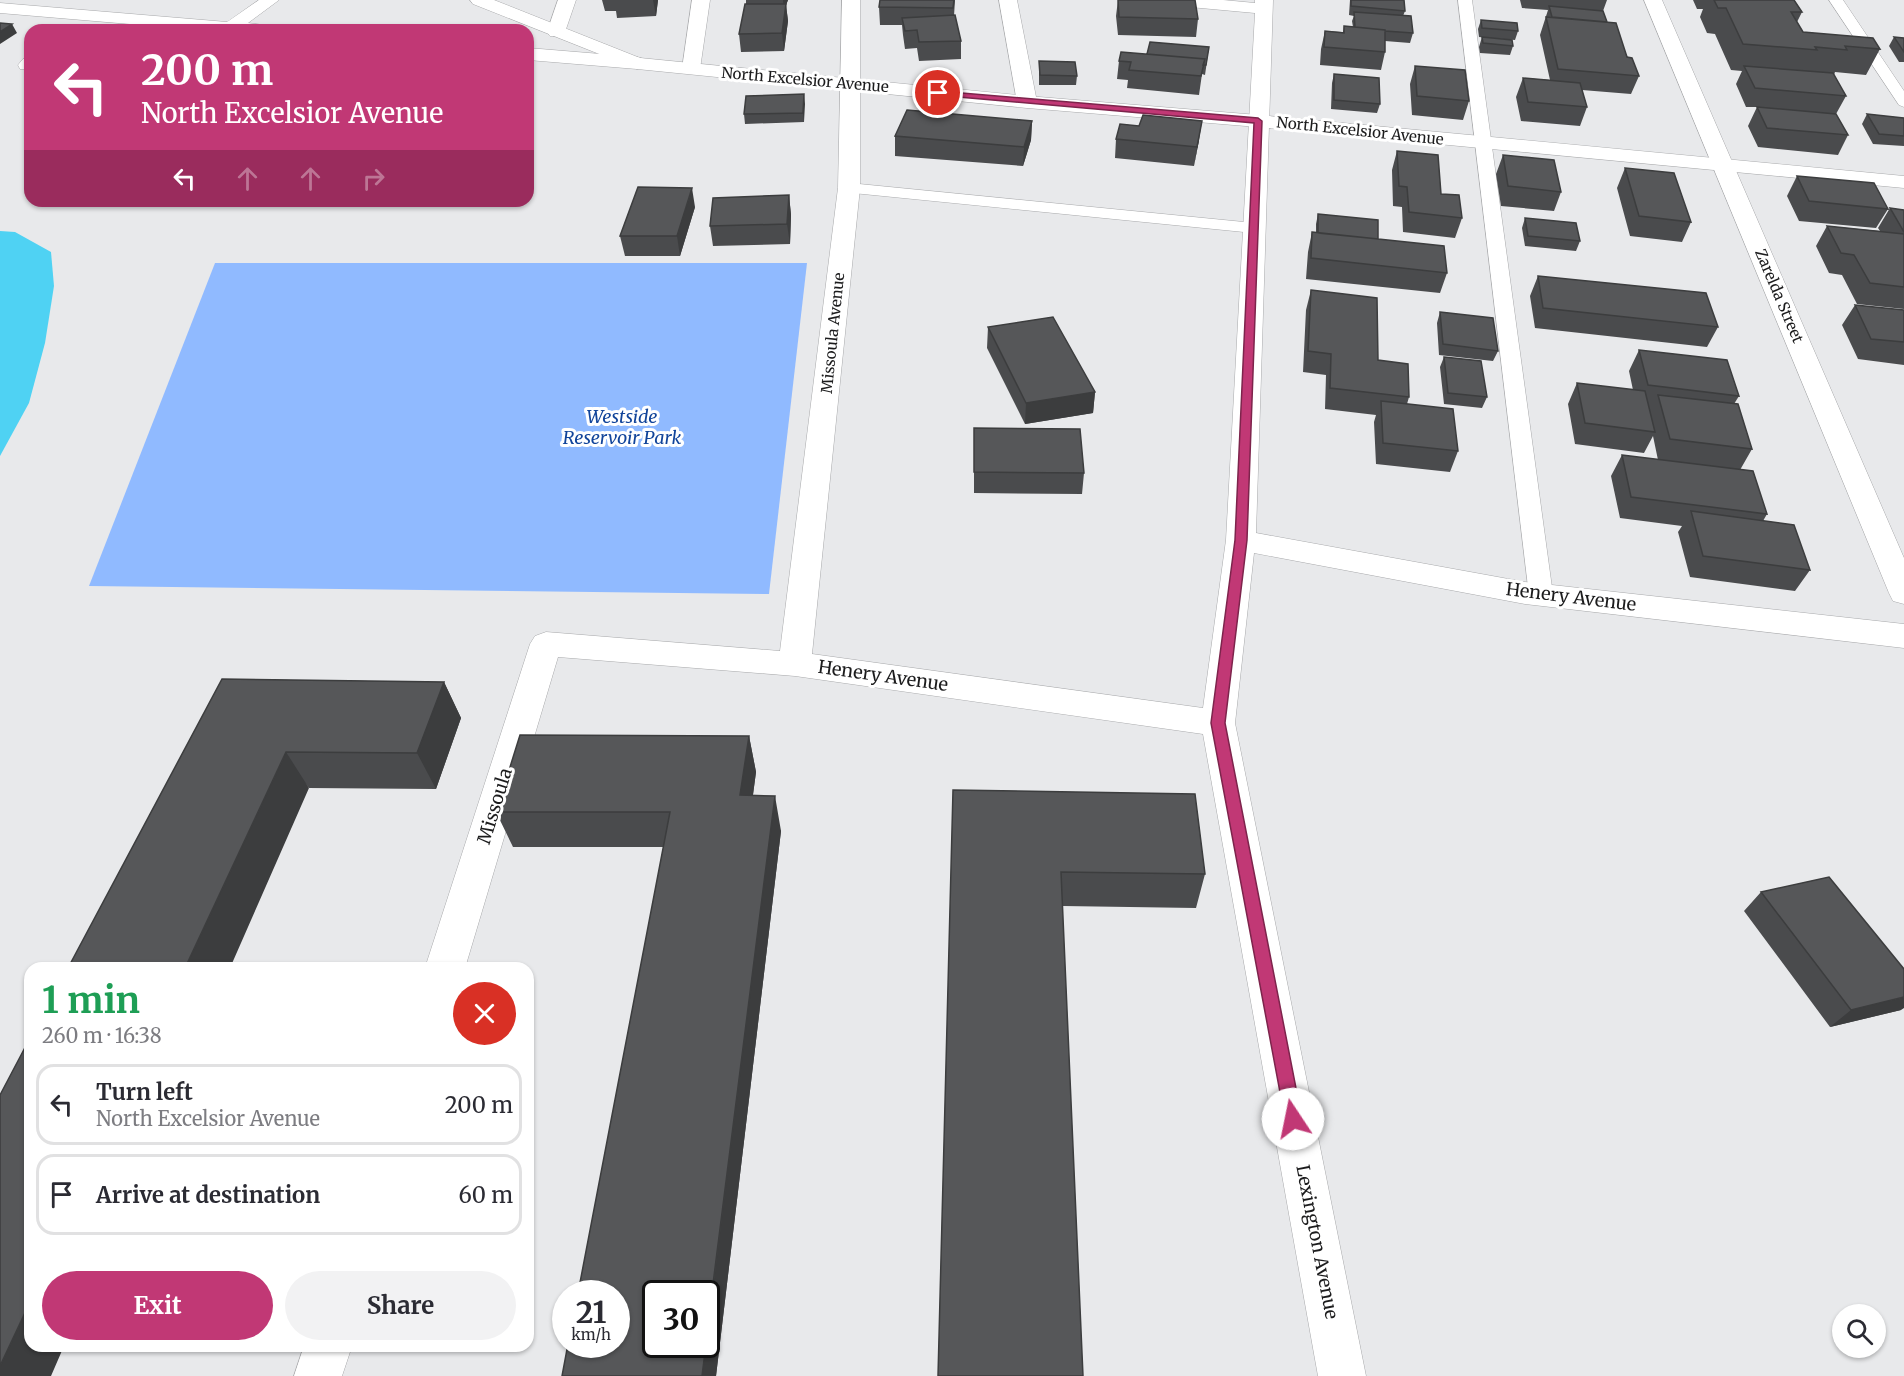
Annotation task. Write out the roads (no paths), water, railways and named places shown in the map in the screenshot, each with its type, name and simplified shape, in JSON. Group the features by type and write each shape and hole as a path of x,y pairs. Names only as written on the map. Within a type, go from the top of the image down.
{"street":[{"path":"94,24 133,0"},
{"path":"235,24 270,0"},
{"path":"479,0 638,63"},
{"path":"556,32 567,0"},
{"path":"691,69 701,0"},
{"name":"Missoula Avenue","path":"795,664 849,188 851,0"},
{"path":"1008,0 1027,102"},
{"path":"1167,0 1264,5"},
{"name":"Zarelda Street","path":"1653,0 1904,593"},
{"name":"Lexington Avenue","path":"1264,5 1241,540 1218,723 1342,1376"},
{"path":"0,8 193,24"},
{"path":"534,54 638,63"},
{"name":"North Excelsior Avenue","path":"638,63 1027,102 1258,121 1904,182"},
{"name":"Henery Avenue","path":"1241,540 1541,595 1904,636"},
{"name":"Henery Avenue","path":"546,644 795,664 1218,723"},
{"name":"Missoula","path":"447,962 546,644"},
{"path":"318,1376 326,1352"}],"lane":[{"path":"1465,0 1541,595"},
{"path":"1836,0 1904,102"},
{"path":"849,188 1254,228"}],"park label":[{"name":"Westside Reservoir Park","path":"622,427"}]}
